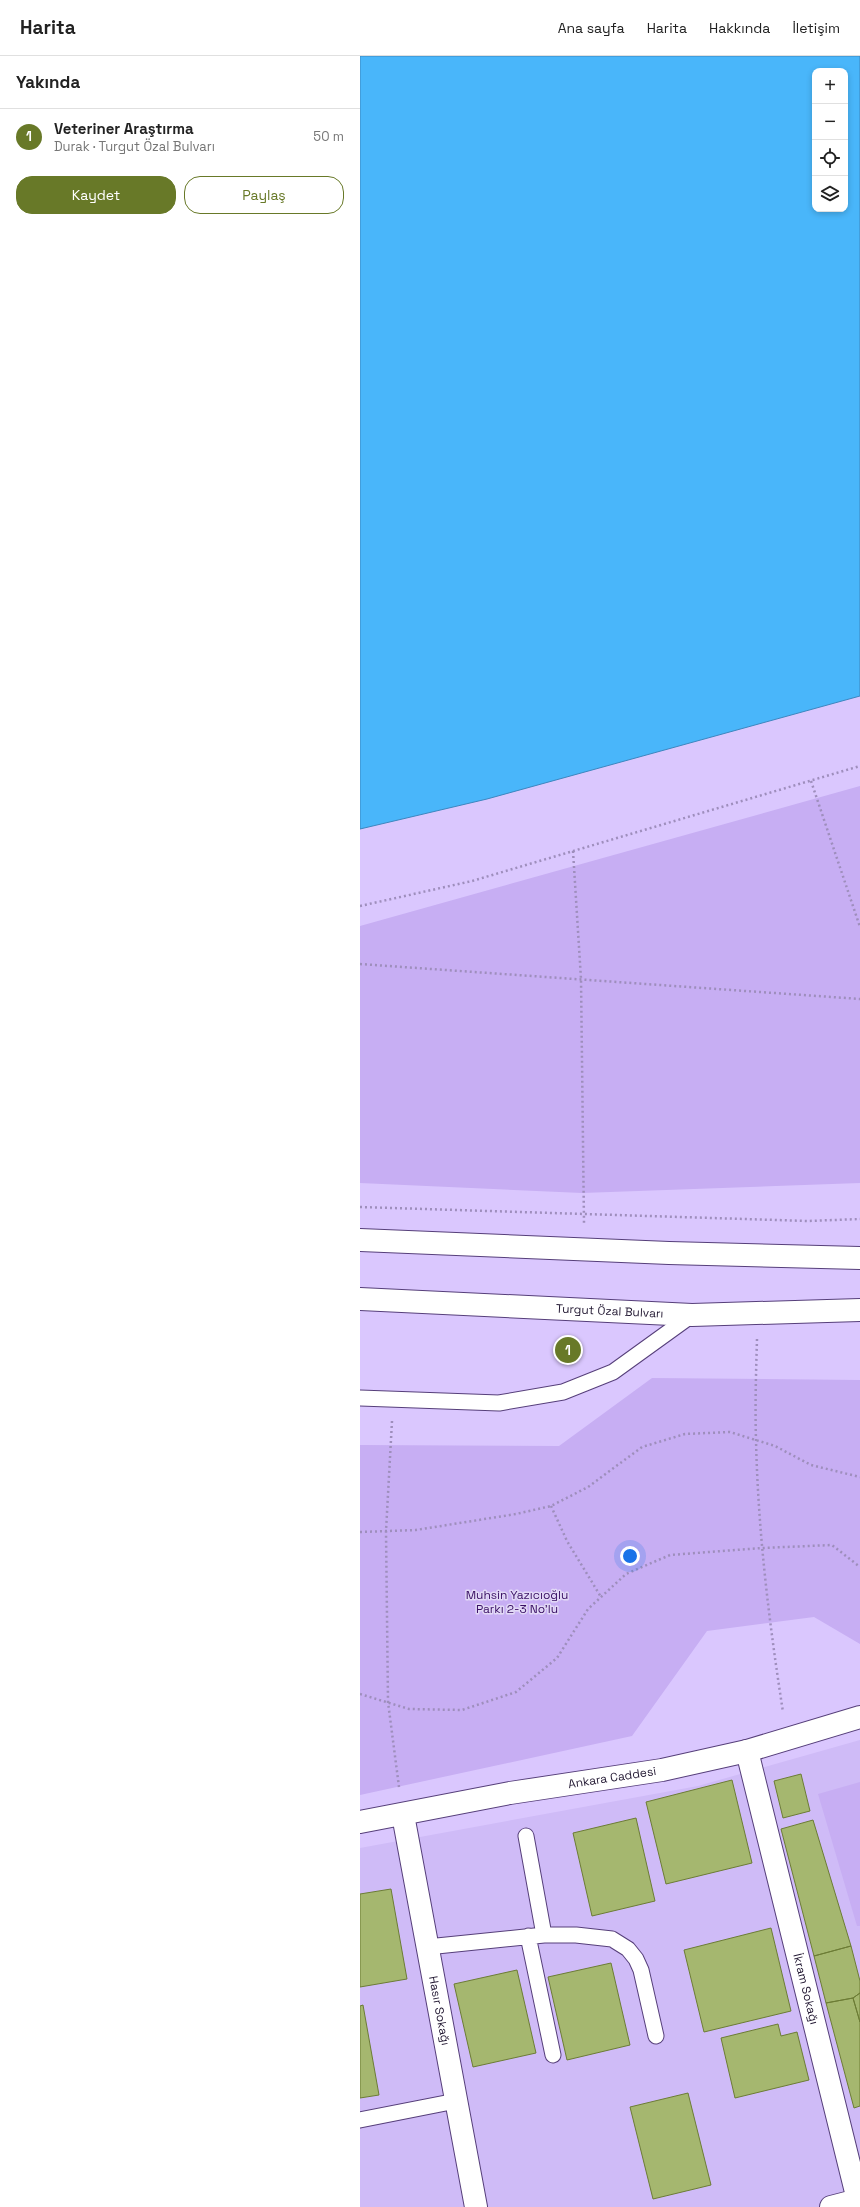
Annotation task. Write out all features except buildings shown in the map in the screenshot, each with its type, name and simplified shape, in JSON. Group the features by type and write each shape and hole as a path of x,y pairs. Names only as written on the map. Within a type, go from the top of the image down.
{"main road":[{"path":"360,1240 584,1250 860,1258"},
{"name":"Turgut Özal Bulvarı","path":"360,1299 692,1315 860,1310"},
{"name":"Ankara Caddesi","path":"360,1822 403,1815 510,1793 662,1770 747,1751 860,1717"},
{"name":"İkram Sokağı","path":"747,1751 858,2200 831,2207"},
{"name":"Hasır Sokağı","path":"403,1815 476,2207"}],"lane":[{"path":"360,1398 498,1403 563,1392 613,1372 692,1315"},
{"path":"526,1836 544,1935"},
{"path":"427,1947 544,1935 576,1935 612,1939 628,1949 640,1970 656,2036"},
{"path":"528,1936 553,2055"},
{"path":"360,2120 456,2101"}],"path":[{"path":"360,906 472,880 860,766"},
{"path":"811,781 860,927"},
{"path":"573,851 581,979 584,1250"},
{"path":"360,964 860,999"},
{"path":"360,1207 808,1221 860,1219"},
{"path":"757,1314 756,1439 762,1548 770,1623 787,1738"},
{"path":"393,1399 386,1531 388,1702 403,1815"},
{"path":"360,1532 416,1530 516,1514 551,1506 588,1487 642,1447 685,1434 730,1432 776,1446 811,1465 860,1477"},
{"path":"551,1506 567,1541 601,1598"},
{"path":"360,1694 410,1709 462,1710 516,1692 557,1658 588,1609 626,1574 670,1555 762,1548 832,1545 860,1567"}],"shaded area":[{"path":"860,1740 860,2207 360,2207 360,1848 698,1786"}],"green space":[{"path":"860,786 860,1183 582,1193 360,1183 360,926"},
{"name":"Muhsin Yazıcıoğlu Parkı 2-3 No'lu","path":"652,1378 860,1380 860,1644 814,1617 707,1631 632,1736 360,1795 360,1445 559,1446"},
{"path":"860,1782 860,1926 857,1926 818,1794"}],"water":[{"path":"360,56 860,56 860,696 487,799 360,829"}],"place":[{"name":"Veteriner Araştırma","path":"568,1350"}]}
